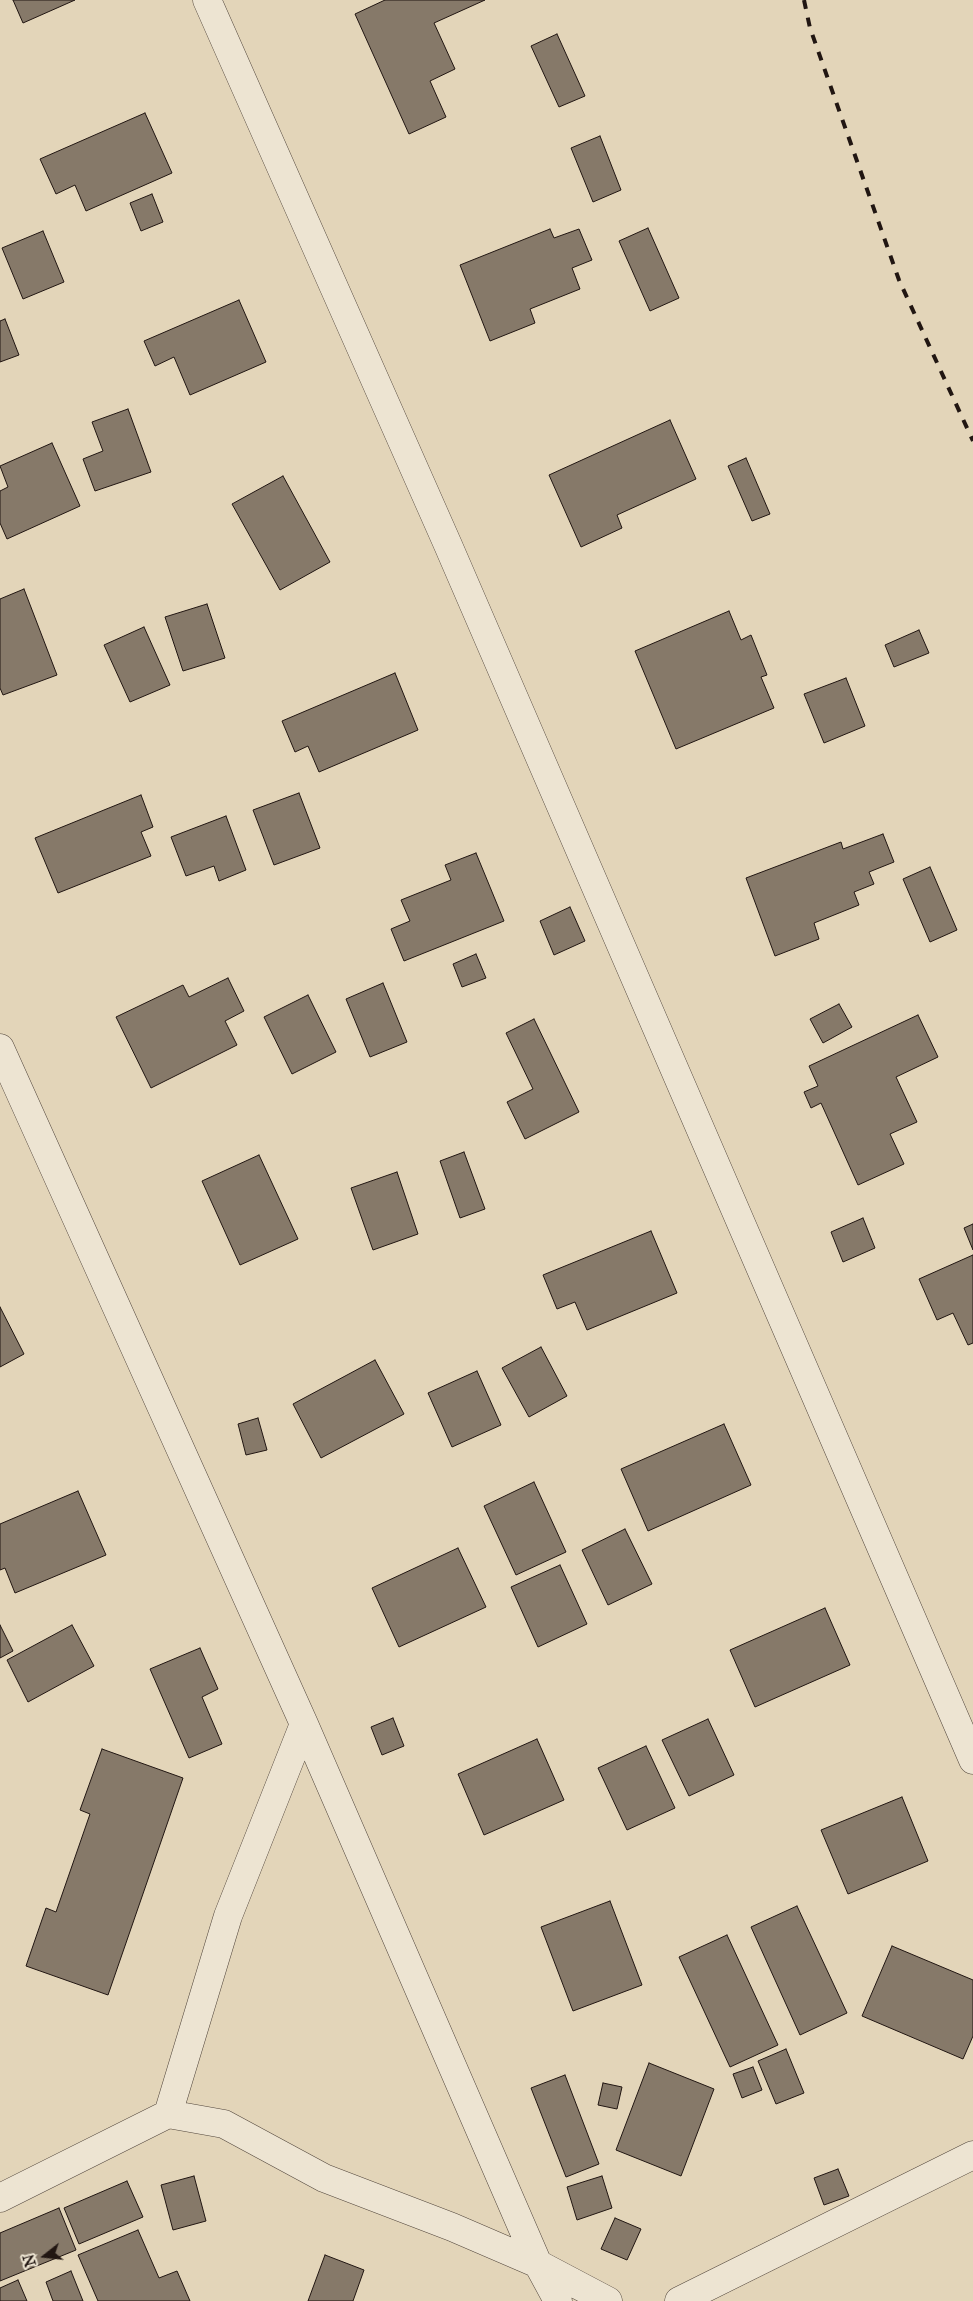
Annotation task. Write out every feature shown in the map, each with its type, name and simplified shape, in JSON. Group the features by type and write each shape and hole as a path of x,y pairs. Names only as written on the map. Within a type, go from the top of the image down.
{"street":[{"path":"207,0 448,545 973,1760"},
{"path":"0,1048 304,1724 538,2264 558,2301"},
{"path":"168,2114 228,1916 304,1724"},
{"path":"0,2198 168,2114 224,2124 324,2178 452,2227 538,2264 608,2301"},
{"path":"679,2301 973,2154"}],"building":[{"path":"13,0 75,0 23,23"},
{"path":"385,0 485,0 434,23 455,69 430,81 446,117 409,134 355,14"},
{"path":"557,34 585,96 559,107 531,46"},
{"path":"145,113 172,173 86,211 75,185 56,194 40,159"},
{"path":"600,136 621,190 593,202 571,148"},
{"path":"152,194 163,222 141,231 130,203"},
{"path":"648,228 679,298 650,311 619,241"},
{"path":"550,229 554,238 579,229 592,260 572,268 580,289 530,309 535,323 490,341 460,265"},
{"path":"43,231 64,282 23,299 2,248"},
{"path":"239,300 266,362 190,395 174,357 155,366 144,341"},
{"path":"5,319 19,355 0,362 0,321"},
{"path":"128,409 151,472 95,491 83,459 103,451 92,422"},
{"path":"670,420 696,479 617,515 622,528 581,547 549,475"},
{"path":"52,443 80,506 7,539 0,523 0,491 8,487 0,466"},
{"path":"746,458 770,514 752,521 728,466"},
{"path":"283,476 330,562 280,590 232,504"},
{"path":"24,589 57,675 3,695 0,688 0,599"},
{"path":"207,604 225,658 183,671 165,617"},
{"path":"729,611 741,640 751,635 767,675 761,677 774,708 676,749 635,651"},
{"path":"144,627 170,685 130,702 104,645"},
{"path":"919,630 929,653 894,667 885,645"},
{"path":"395,673 418,730 319,772 308,746 295,752 282,721"},
{"path":"846,678 865,726 824,743 804,694"},
{"path":"299,793 320,848 274,865 253,810"},
{"path":"141,795 153,827 141,832 151,856 58,893 35,838"},
{"path":"226,816 246,870 219,881 214,866 186,876 171,837"},
{"path":"883,834 894,862 869,872 874,884 854,892 859,905 814,923 819,939 775,956 746,878 841,842 843,849"},
{"path":"476,853 504,921 404,961 391,929 410,921 401,900 451,880 445,865"},
{"path":"930,867 957,930 930,942 903,879"},
{"path":"570,907 585,941 554,955 540,921"},
{"path":"476,954 486,978 462,987 453,964"},
{"path":"228,978 244,1011 225,1021 237,1045 151,1088 116,1017 183,985 189,997"},
{"path":"383,983 407,1042 370,1057 346,999"},
{"path":"308,995 336,1052 292,1074 264,1017"},
{"path":"839,1004 852,1027 823,1043 810,1019"},
{"path":"918,1015 938,1057 896,1077 917,1122 890,1134 904,1164 858,1185 821,1103 811,1108 804,1092 818,1086 809,1066"},
{"path":"534,1019 579,1112 525,1139 507,1102 533,1089 506,1033"},
{"path":"464,1152 485,1209 460,1218 440,1161"},
{"path":"259,1155 298,1239 240,1265 202,1181"},
{"path":"397,1172 418,1234 373,1250 351,1188"},
{"path":"863,1218 875,1248 843,1262 831,1232"},
{"path":"973,1224 973,1250 964,1228"},
{"path":"651,1231 677,1293 587,1330 575,1302 557,1309 543,1275"},
{"path":"973,1255 973,1343 968,1345 953,1313 937,1320 919,1279"},
{"path":"0,1307 24,1354 0,1367"},
{"path":"541,1347 567,1396 529,1417 502,1368"},
{"path":"375,1360 404,1414 321,1458 293,1404"},
{"path":"477,1371 501,1425 452,1447 428,1393"},
{"path":"258,1418 267,1450 246,1455 238,1424"},
{"path":"724,1424 751,1485 648,1531 621,1469"},
{"path":"534,1482 566,1552 516,1575 484,1506"},
{"path":"78,1491 106,1555 15,1593 5,1568 0,1570 0,1524"},
{"path":"625,1529 652,1584 608,1605 582,1550"},
{"path":"458,1548 486,1607 399,1647 372,1588"},
{"path":"560,1565 587,1624 538,1647 511,1587"},
{"path":"825,1608 850,1665 755,1707 730,1650"},
{"path":"0,1625 13,1651 0,1658"},
{"path":"72,1625 94,1666 28,1702 7,1660"},
{"path":"200,1648 218,1689 202,1697 222,1744 189,1758 150,1669"},
{"path":"393,1718 404,1746 382,1755 371,1727"},
{"path":"708,1719 734,1775 689,1796 662,1740"},
{"path":"537,1739 564,1800 484,1835 458,1774"},
{"path":"646,1746 675,1808 627,1830 598,1768"},
{"path":"102,1749 183,1778 108,1995 26,1966 46,1908 56,1912 90,1814 80,1810"},
{"path":"902,1797 928,1861 848,1894 821,1830"},
{"path":"610,1901 642,1985 573,2011 541,1927"},
{"path":"797,1906 847,2013 800,2035 751,1927"},
{"path":"727,1935 778,2045 730,2067 679,1957"},
{"path":"892,1946 973,1980 973,2036 963,2059 862,2016"},
{"path":"786,2049 804,2093 776,2104 758,2061"},
{"path":"649,2063 714,2089 681,2176 616,2150"},
{"path":"753,2067 762,2090 742,2098 733,2074"},
{"path":"565,2075 599,2164 566,2177 531,2088"},
{"path":"603,2083 622,2087 617,2109 598,2105"},
{"path":"838,2169 849,2196 824,2205 814,2178"},
{"path":"194,2176 206,2221 173,2230 161,2185"},
{"path":"602,2176 612,2208 577,2220 567,2187"},
{"path":"127,2181 143,2217 79,2244 64,2208"},
{"path":"59,2208 76,2250 0,2281 0,2233"},
{"path":"615,2218 641,2229 627,2260 601,2249"},
{"path":"138,2230 159,2278 177,2271 190,2301 98,2301 78,2255"},
{"path":"325,2255 364,2270 353,2301 308,2301"},
{"path":"71,2271 83,2301 53,2301 46,2282"},
{"path":"18,2280 27,2301 0,2301 0,2288"}],"railway":[{"path":"804,0 810,28 899,280 973,441"}]}
